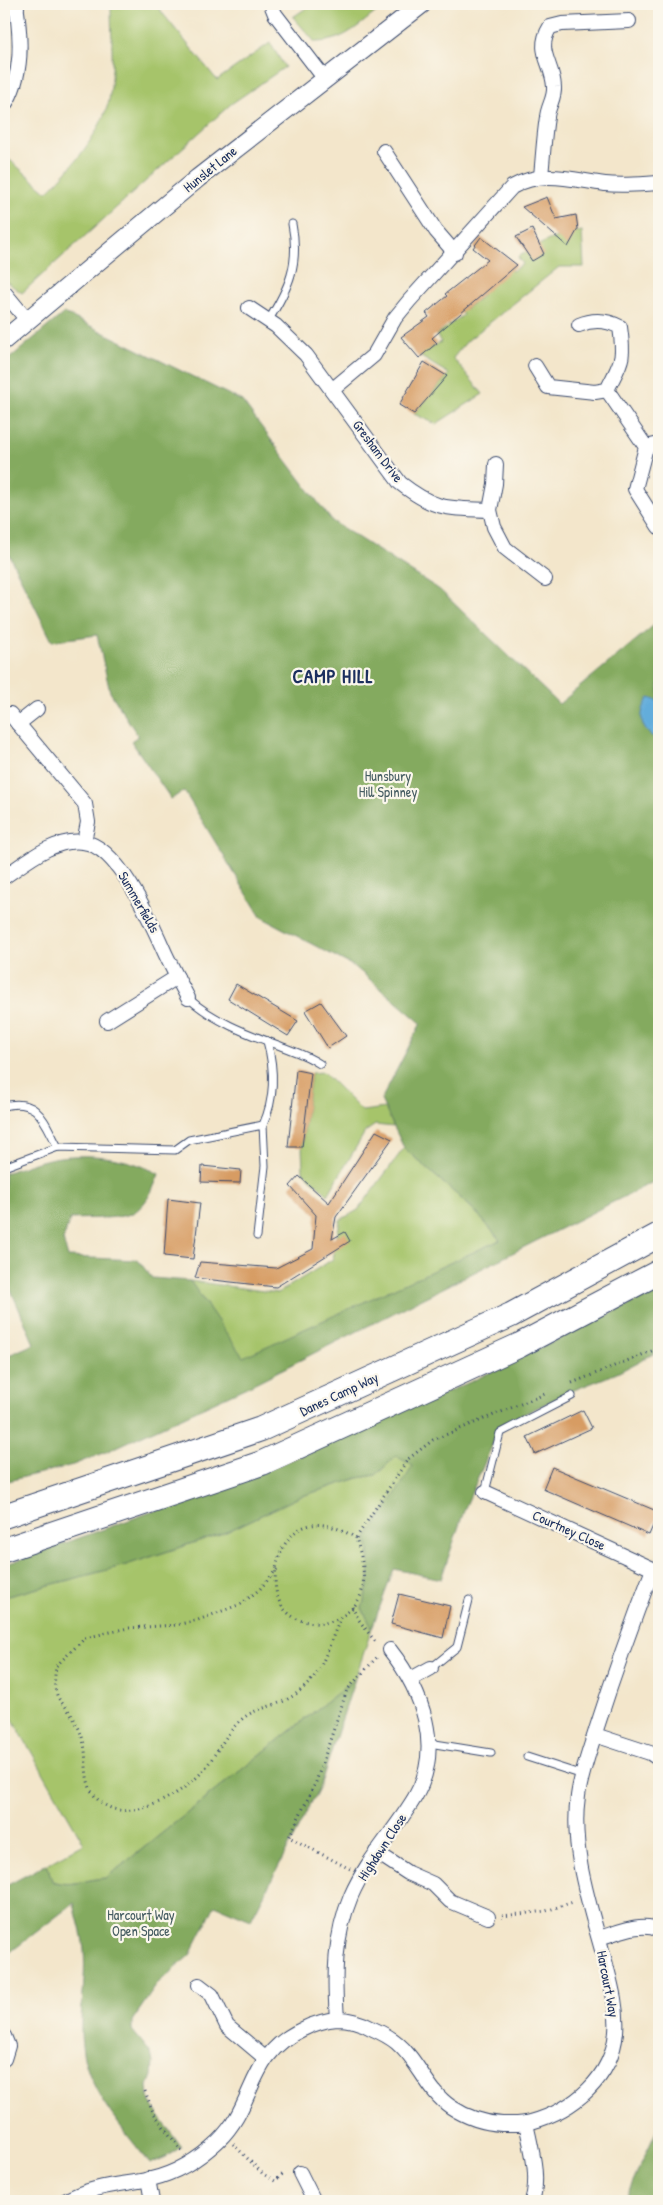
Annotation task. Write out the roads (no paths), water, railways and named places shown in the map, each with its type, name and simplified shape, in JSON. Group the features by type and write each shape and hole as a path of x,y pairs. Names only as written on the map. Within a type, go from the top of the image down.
{"highway":[{"name":"Danes Camp Way","path":"4,1516 262,1429 511,1315 659,1235"},
{"path":"4,1550 262,1463 520,1344 659,1272"}],"street":[{"path":"271,4 275,14 325,79"},
{"name":"Hunslet Lane","path":"4,340 212,167 422,4"},
{"path":"4,106 10,97 18,66 21,40 12,6"},
{"path":"541,176 547,114 554,98 554,86 544,52 544,38 550,27 562,24 629,22"},
{"path":"384,151 436,231 455,253"},
{"path":"332,390 374,355 409,300 455,253 512,187 524,180 541,176 564,176 606,184 659,183"},
{"path":"4,292 28,320"},
{"name":"Gresham Drive","path":"249,308 268,321 306,355 400,484 419,498 441,508 490,510"},
{"path":"535,366 548,387 595,392 607,390 622,365 623,346 620,327 612,323 597,321 579,325"},
{"path":"607,390 653,446 635,489 659,527"},
{"path":"496,464 495,484 490,510 494,527 505,548 545,579"},
{"path":"4,877 41,853 63,844 84,842 88,822 85,804 14,719 37,709"},
{"name":"Summerfields","path":"84,842 104,853 120,868 156,928 188,998"},
{"path":"107,1021 177,977"},
{"name":"Courtney Close","path":"485,1492 656,1570"},
{"name":"Harcourt Way","path":"65,2201 91,2189 148,2180 174,2171 206,2152 224,2134 243,2104 265,2058 281,2041 313,2024 337,2019 352,2020 367,2026 398,2044 432,2089 450,2106 490,2123 526,2123 566,2108 595,2083 610,2056 616,2034 615,2006 580,1865 576,1818 583,1775 613,1675 656,1570"},
{"name":"Highdown Close","path":"337,2019 334,1978 338,1938 352,1894 376,1852 415,1797 424,1780 428,1765 429,1743 420,1700 411,1678 390,1650"},
{"path":"411,1678 431,1668"},
{"path":"595,1735 650,1753 659,1758"},
{"path":"376,1852 408,1873 433,1884 450,1901 488,1917"},
{"path":"599,1938 638,1927 653,1927 659,1930"},
{"path":"199,1985 212,1995 227,2026 265,2058"},
{"path":"4,2036 8,2046 4,2059"},
{"path":"526,2123 534,2166 535,2193 532,2201"},
{"path":"300,2172 314,2201"},
{"path":"148,2180 152,2201"}],"lane":[{"path":"268,321 286,292 292,275 295,239 292,224"},
{"path":"188,998 203,1010 230,1026 306,1054 320,1064"},
{"path":"257,1236 265,1166 263,1125 271,1107 273,1064 267,1041"},
{"path":"4,1106 26,1104 37,1110 58,1147"},
{"path":"4,1167 58,1147 175,1150 189,1140 263,1125"},
{"path":"485,1492 500,1433 572,1396"},
{"path":"431,1668 458,1647 469,1600"},
{"path":"429,1743 492,1752"},
{"path":"527,1757 583,1775"}],"water":[{"path":"649,698 659,701 659,737 657,739 647,731 642,721 643,709"}],"district":[{"name":"CAMP HILL","path":"333,676"}],"park label":[{"name":"Hunsbury Hill Spinney","path":"388,784"},
{"name":"Harcourt Way Open Space","path":"141,1924"}]}
